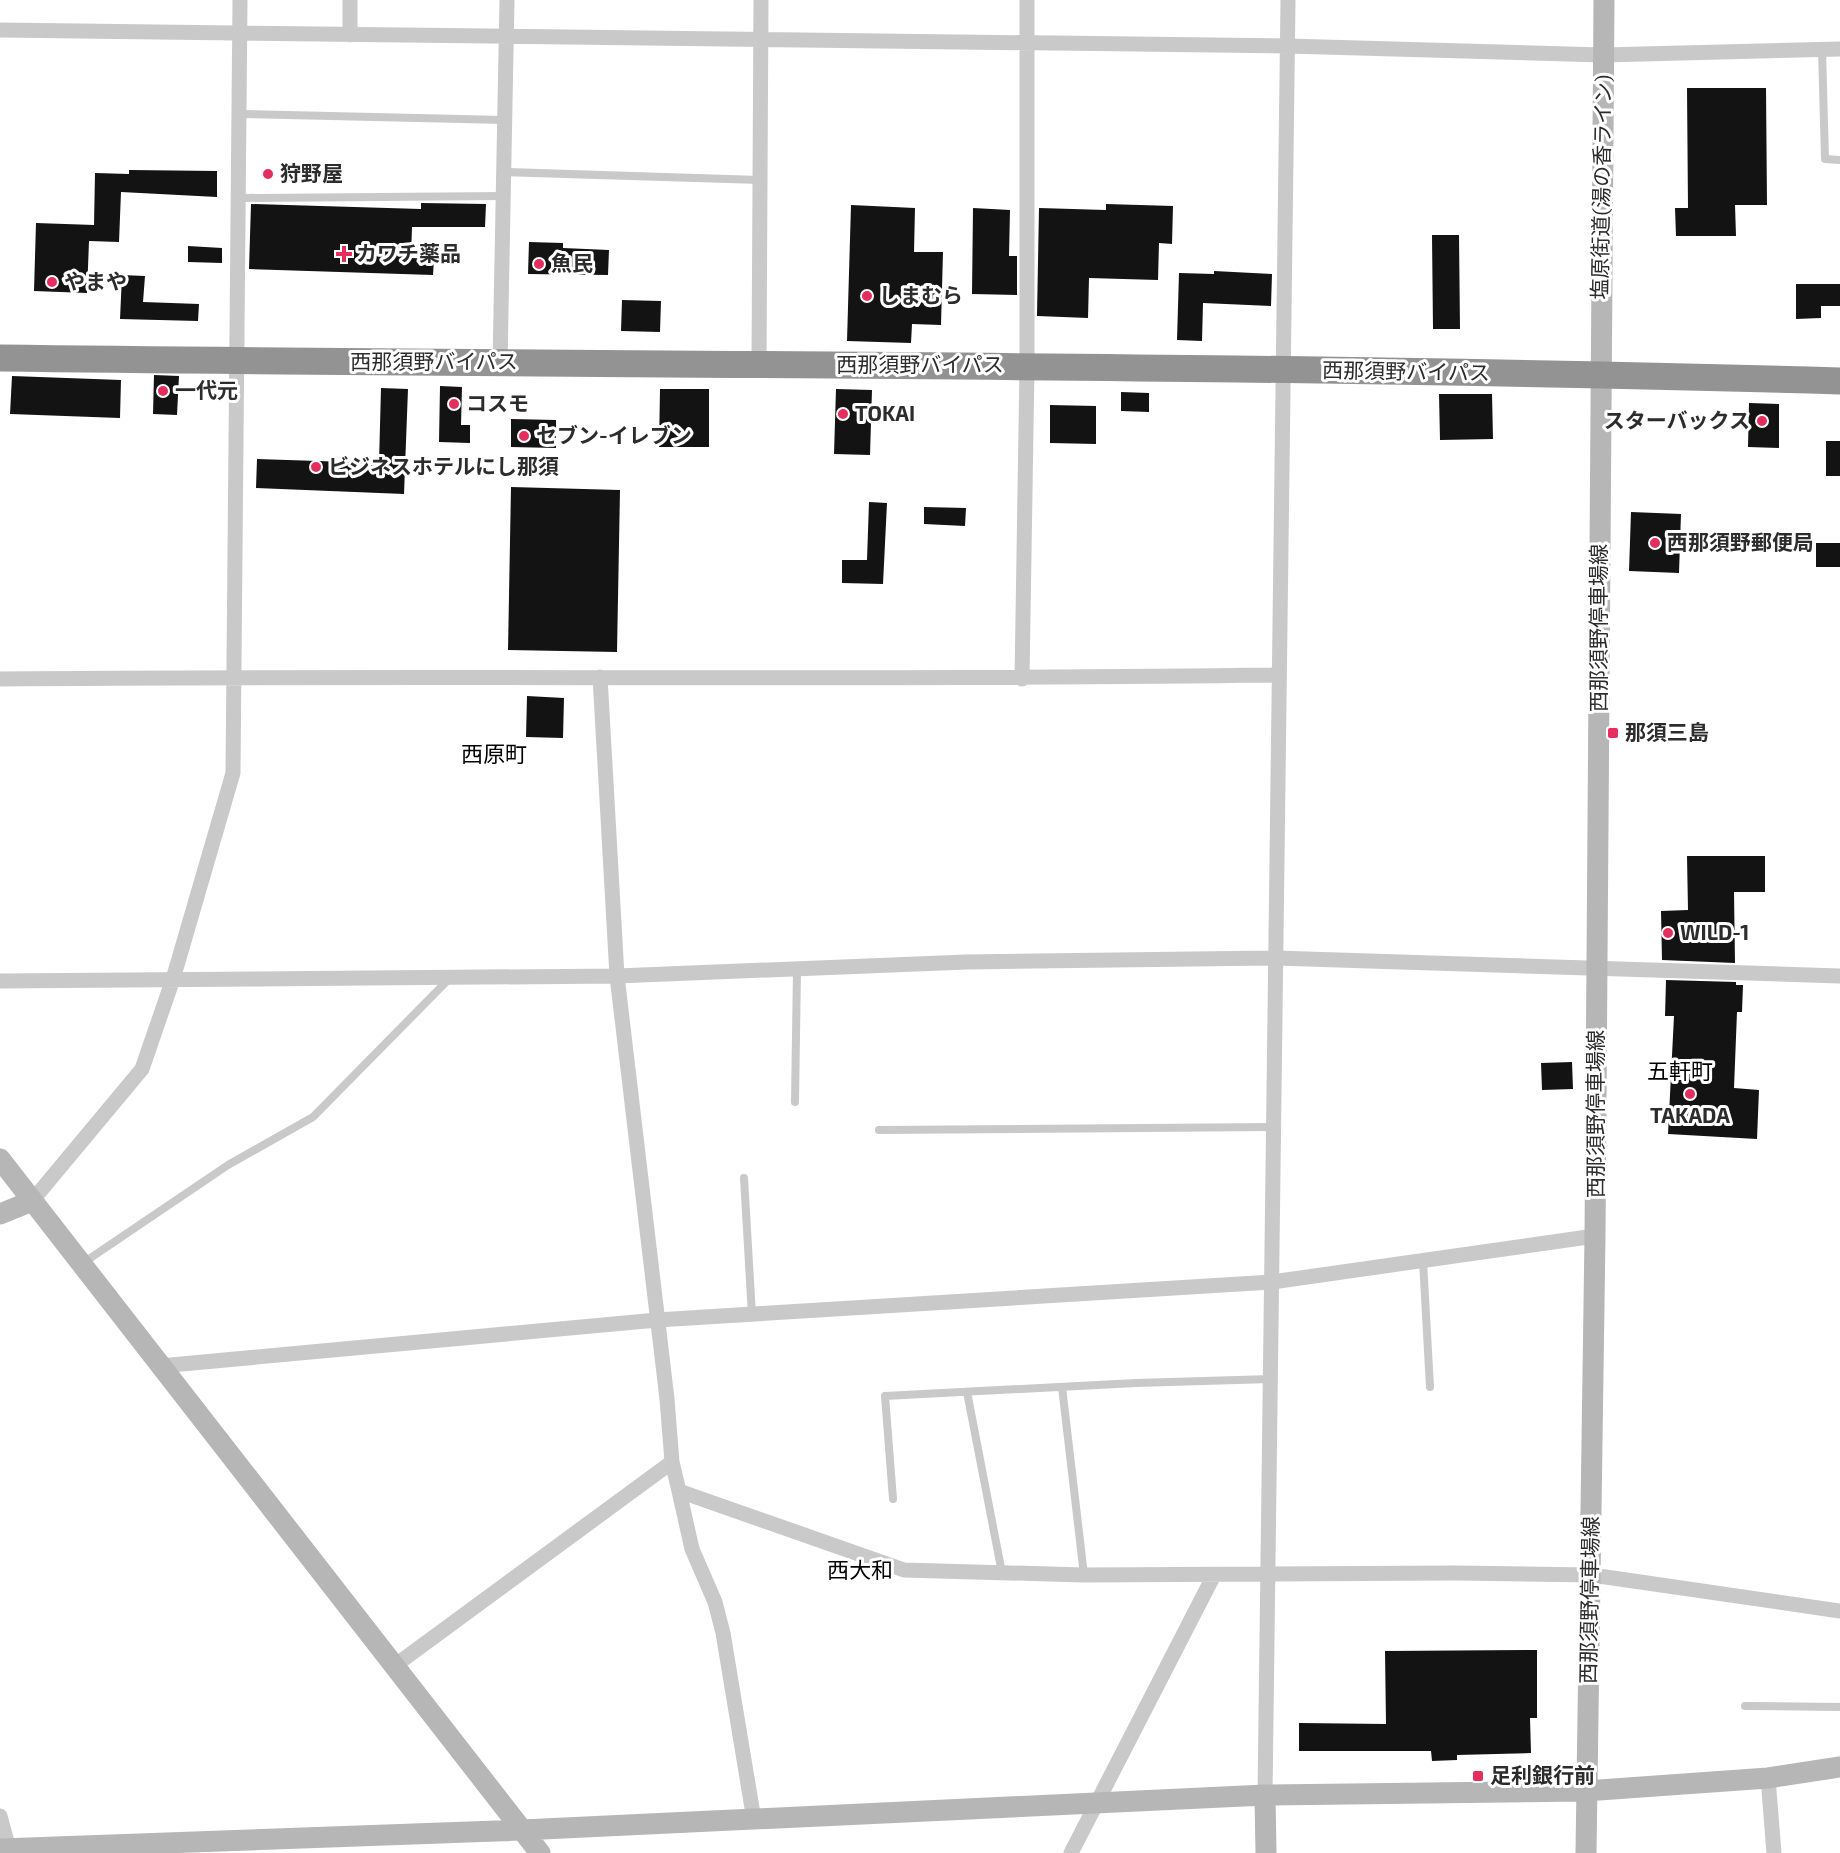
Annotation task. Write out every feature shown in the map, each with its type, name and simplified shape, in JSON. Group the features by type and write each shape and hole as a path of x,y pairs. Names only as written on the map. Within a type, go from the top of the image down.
{"highway":[{"name":"西那須野バイパス","path":"0,358 1027,366 1600,374 1840,381"}],"street":[{"path":"0,1214 32,1201 142,1069 173,979 233,773 239,361 240,0"},
{"path":"350,0 350,34"},
{"path":"500,363 507,0"},
{"path":"759,365 761,0"},
{"path":"1022,679 1027,366 1027,0"},
{"path":"1266,1853 1272,1126 1288,0"},
{"name":"塩原街道(湯の香ライン)","path":"1600,374 1604,0"},
{"path":"0,30 1288,46 1603,55 1840,49"},
{"name":"西那須野停車場線","path":"1586,1853 1585,1791 1592,1575 1600,374"},
{"path":"0,680 234,677 1022,679 1280,675"},
{"path":"600,677 617,976 672,1462 692,1549 715,1602 723,1633 754,1820"},
{"path":"0,981 617,976 966,962 1276,958 1840,976"},
{"path":"0,1159 540,1853"},
{"path":"160,1366 657,1320 1272,1282 1595,1236"},
{"path":"393,1667 672,1462"},
{"path":"679,1491 891,1568 904,1570 1084,1575 1269,1573 1592,1575 1840,1611"},
{"path":"1071,1853 1214,1575"},
{"path":"0,1816 6,1850 754,1820 1265,1795 1585,1791 1768,1778 1840,1767"},
{"path":"1763,1853 1774,1847 1768,1778"}],"lane":[{"path":"1822,50 1825,159 1840,160"},
{"path":"240,114 505,120"},
{"path":"504,172 760,180"},
{"path":"239,198 503,196"},
{"path":"795,1101 797,969"},
{"path":"81,1264 228,1165 313,1117 451,977"},
{"path":"879,1130 1272,1126"},
{"path":"744,1178 752,1315"},
{"path":"1423,1261 1430,1387"},
{"path":"893,1499 885,1396 1271,1379"},
{"path":"1062,1387 1084,1575"},
{"path":"967,1392 1002,1573"},
{"path":"1745,1706 1840,1707"}],"building":[{"path":"1687,88 1766,88 1767,205 1735,205 1736,236 1676,236 1675,208 1688,208"},
{"path":"129,170 217,171 217,197 121,192 119,242 89,241 87,293 34,291 36,223 94,225 95,173 129,174"},
{"path":"421,203 486,204 485,227 412,227 411,258 434,259 433,275 249,269 251,204 421,209"},
{"path":"1106,204 1173,206 1172,244 1159,243 1158,280 1089,278 1088,318 1037,316 1039,208 1106,210"},
{"path":"851,205 915,208 914,252 943,252 941,325 912,324 911,343 847,341"},
{"path":"973,208 1010,210 1009,256 1017,256 1017,295 972,294"},
{"path":"1432,235 1459,235 1460,329 1433,329"},
{"path":"529,242 563,243 563,248 609,250 608,275 528,274"},
{"path":"188,246 222,248 222,263 188,262"},
{"path":"1214,271 1272,274 1271,306 1203,303 1202,341 1177,340 1179,273 1214,274"},
{"path":"122,275 145,276 143,302 199,304 198,321 120,319"},
{"path":"1796,284 1840,284 1840,306 1821,306 1821,318 1796,319"},
{"path":"622,300 661,301 660,332 621,331"},
{"path":"154,375 179,376 177,415 153,414"},
{"path":"12,376 121,380 120,418 10,414"},
{"path":"440,386 462,387 461,425 470,425 470,443 439,442"},
{"path":"381,388 408,389 404,494 256,488 257,459 379,463"},
{"path":"660,389 709,389 709,447 659,447"},
{"path":"836,389 872,390 870,455 834,454"},
{"path":"1121,392 1149,393 1149,412 1121,411"},
{"path":"1439,394 1492,394 1493,439 1440,440"},
{"path":"1749,403 1779,404 1779,448 1748,447"},
{"path":"1050,405 1096,406 1096,444 1050,443"},
{"path":"511,419 556,420 556,448 511,447"},
{"path":"1826,441 1840,441 1840,476 1826,476"},
{"path":"511,487 620,490 617,652 508,650"},
{"path":"869,502 887,503 883,584 842,583 842,560 867,560"},
{"path":"924,507 966,508 965,526 924,524"},
{"name":"西那須野郵便局","path":"1631,512 1681,514 1679,573 1629,571"},
{"path":"1816,543 1840,543 1840,567 1816,567"},
{"path":"527,696 564,698 563,738 526,737"},
{"path":"1687,856 1765,856 1765,892 1734,892 1735,963 1662,960 1661,911 1688,910"},
{"path":"1666,980 1736,982 1736,985 1743,985 1742,1012 1737,1012 1734,1088 1759,1090 1757,1139 1668,1134 1674,1016 1665,1016"},
{"path":"1572,1062 1573,1089 1542,1090 1541,1063"},
{"path":"1537,1650 1537,1718 1530,1718 1531,1753 1457,1755 1457,1760 1432,1761 1431,1751 1299,1751 1299,1723 1386,1724 1385,1651"}],"place":[{"name":"狩野屋","path":"268,174"},
{"name":"カワチ薬品","path":"344,254"},
{"name":"魚民","path":"539,264"},
{"name":"やまや","path":"52,282"},
{"name":"しまむら","path":"867,296"},
{"name":"一代元","path":"163,391"},
{"name":"コスモ","path":"454,404"},
{"name":"TOKAI","path":"843,414"},
{"name":"スターバックス","path":"1762,421"},
{"name":"セブン-イレブン","path":"524,436"},
{"name":"ビジネスホテルにし那須","path":"316,467"},
{"name":"西那須野郵便局","path":"1655,543"},
{"name":"那須三島","path":"1613,733"},
{"name":"WILD-1","path":"1668,933"},
{"name":"TAKADA","path":"1690,1094"},
{"name":"足利銀行前","path":"1478,1776"}],"district":[{"name":"西原町","path":"494,754"},
{"name":"五軒町","path":"1680,1071"},
{"name":"西大和","path":"860,1570"}]}
